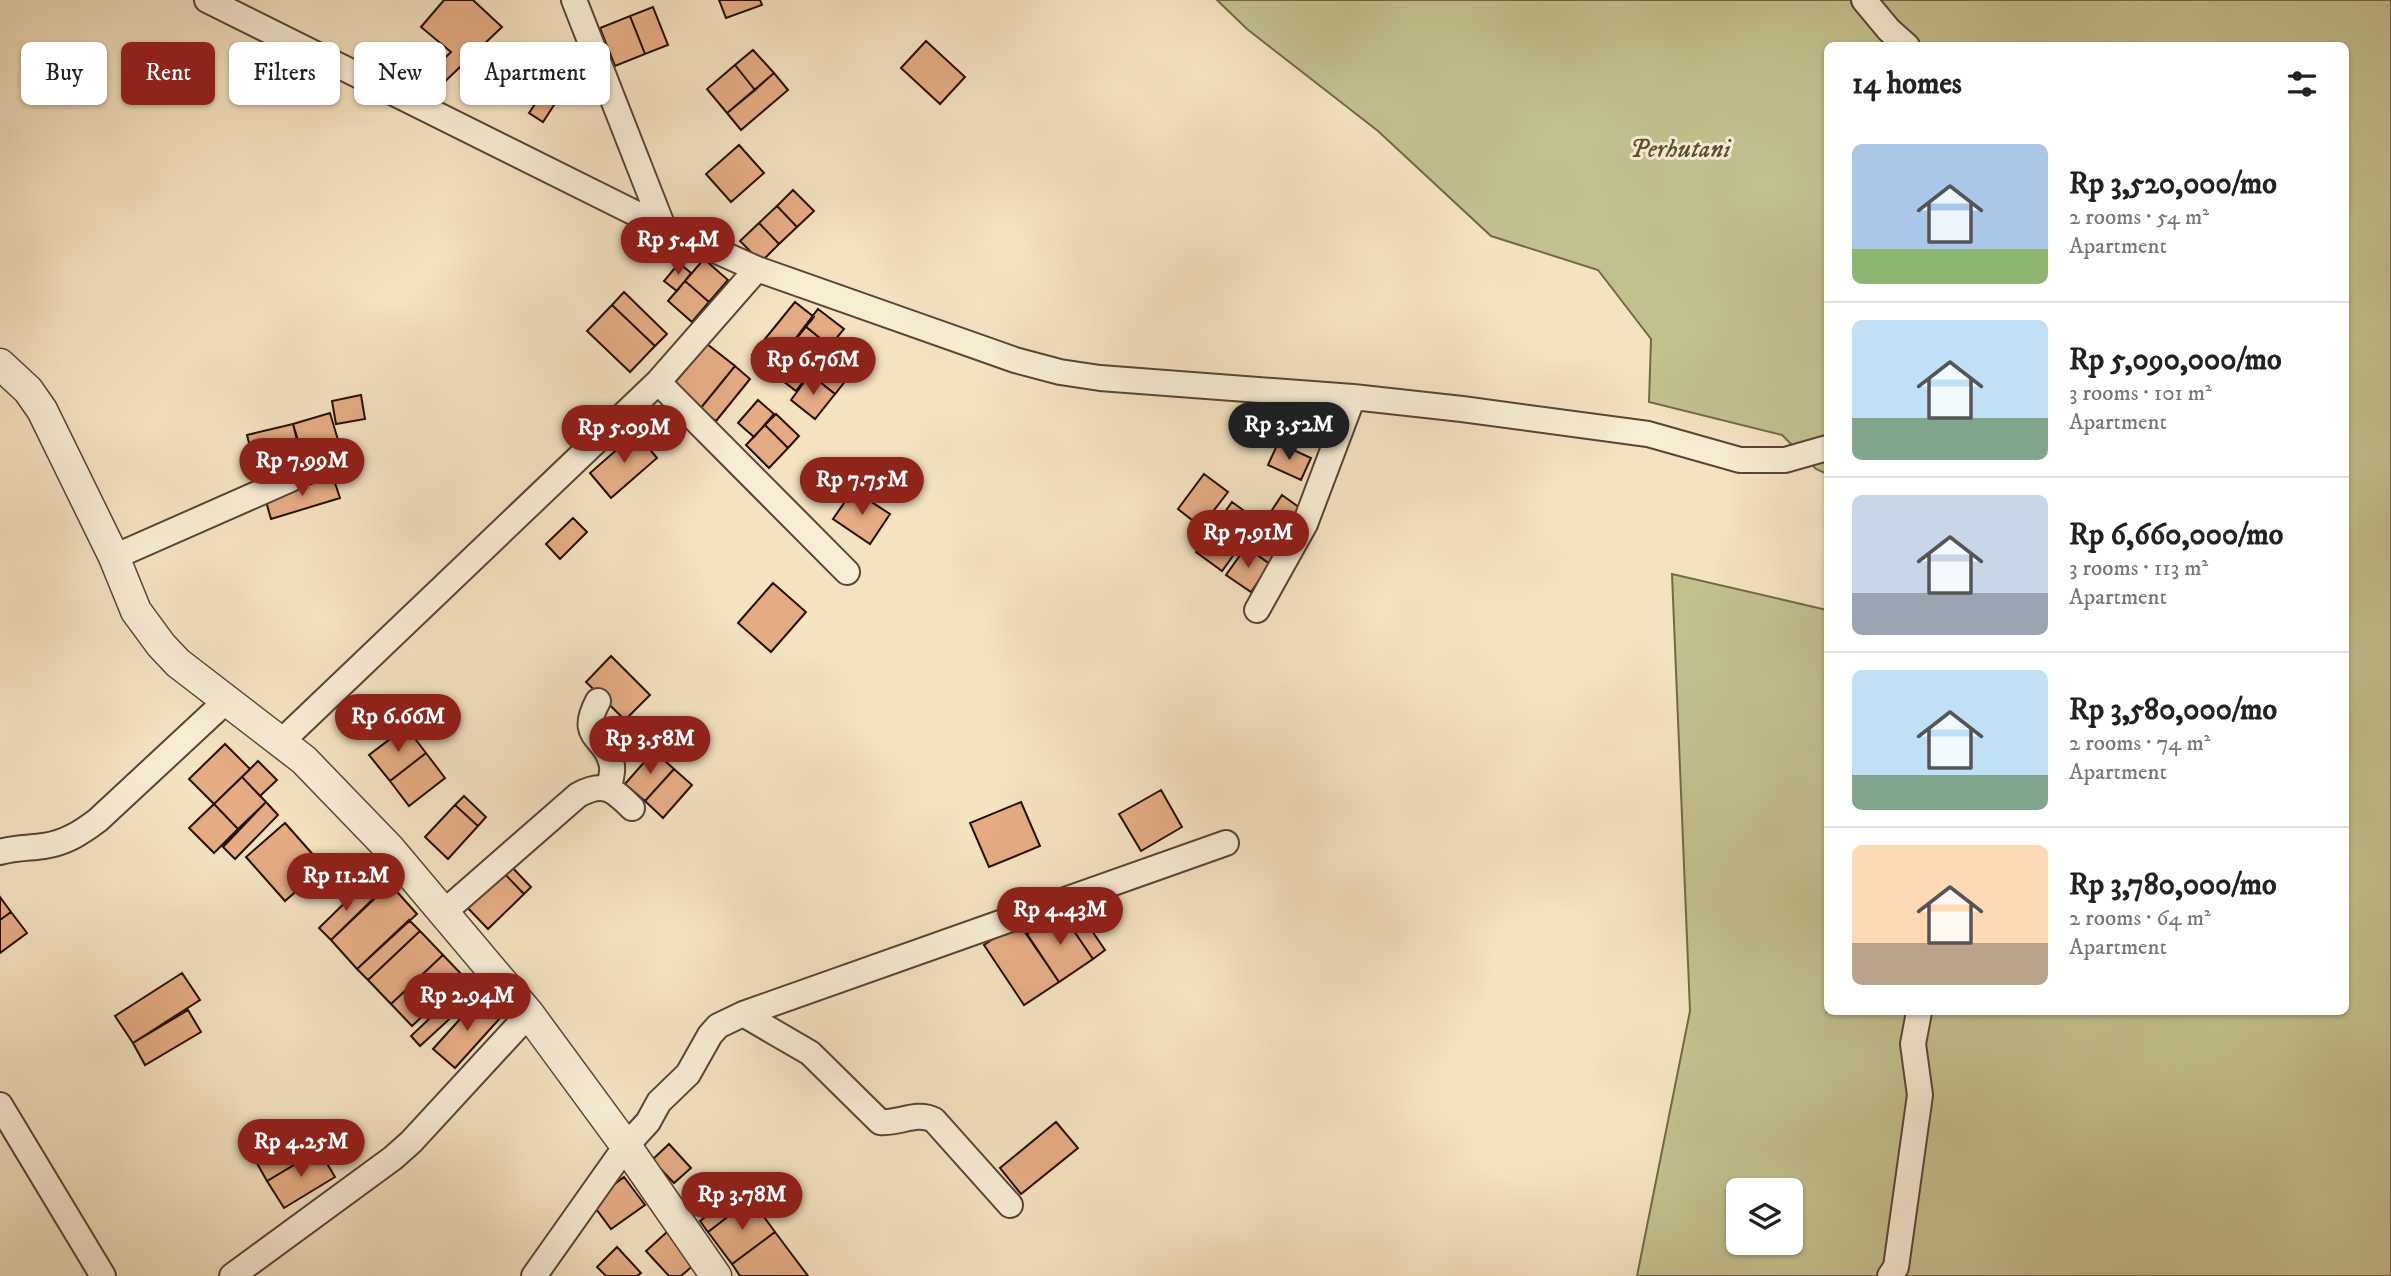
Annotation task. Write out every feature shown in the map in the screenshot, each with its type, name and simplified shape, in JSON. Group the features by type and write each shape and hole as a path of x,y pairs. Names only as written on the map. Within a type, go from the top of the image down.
{"street":[{"path":"207,0 663,226 757,269 1015,360 1060,372 1100,378 1353,397 1648,434 1740,460 1785,460 1824,449"},
{"path":"574,0 663,226"},
{"path":"1864,0 1902,42"},
{"path":"282,741 658,382 757,269"},
{"path":"0,364 29,390 43,410 114,557 136,611 151,632 178,663 282,741 322,777 389,848 529,1014 626,1146 716,1276"},
{"path":"658,382 847,572"},
{"path":"1256,610 1305,524 1353,397"},
{"path":"114,557 290,479"},
{"path":"0,852 47,845 83,832 226,701"},
{"path":"598,701 590,716 590,724 612,764 609,788"},
{"path":"443,913 578,795 598,787 609,788 632,808"},
{"path":"534,1276 626,1146 648,1122 663,1098 688,1074 713,1031 722,1024 743,1014 1226,843"},
{"path":"232,1276 393,1158 411,1142 529,1014"},
{"path":"743,1014 810,1053 880,1122 914,1116 934,1120 1010,1205"},
{"path":"1890,1276 1896,1267 1920,1095 1913,1044 1918,1015"},
{"path":"0,1105 103,1276"}],"green space":[{"name":"Perhutani","path":"1217,0 2391,0 2391,1276 1637,1276 1690,1011 1672,574 1824,609 1824,1015 2349,1015 2349,42 1824,42 1824,473 1816,469 1782,435 1649,402 1651,339 1598,270 1491,236 1378,131 1247,29"}],"building":[{"path":"444,0 473,0 502,27 486,42 460,42 460,67 446,80 446,57 451,52 446,48 446,42 439,42 421,27"},
{"path":"719,0 760,0 762,5 726,18"},
{"path":"653,7 668,45 645,54 630,16"},
{"path":"630,16 645,54 615,66 610,53 610,42 606,42 600,28"},
{"path":"926,41 965,77 940,104 901,68"},
{"path":"753,50 774,73 755,90 735,65"},
{"path":"735,65 755,90 727,113 707,89"},
{"path":"774,73 788,90 741,130 727,113"},
{"path":"534,105 554,105 543,122 529,113"},
{"path":"739,145 764,173 731,202 706,174"},
{"path":"793,190 814,211 797,227 777,206"},
{"path":"777,206 797,227 779,244 759,223"},
{"path":"759,223 779,244 761,262 740,241"},
{"path":"704,259 728,280 709,302 685,281"},
{"path":"679,263 691,273 677,291 664,281"},
{"path":"685,281 709,302 692,322 668,301"},
{"path":"624,292 667,334 655,346 612,305"},
{"path":"795,302 814,317 770,371 752,355"},
{"path":"612,305 655,346 630,372 587,331"},
{"path":"818,309 844,329 830,346 805,326"},
{"path":"805,326 830,346 821,358 796,338"},
{"path":"796,338 821,358 796,391 770,371"},
{"path":"707,344 735,366 700,409 672,386"},
{"path":"822,359 847,379 835,394 810,374"},
{"path":"735,366 750,379 716,421 700,409"},
{"path":"810,374 835,394 815,419 791,400"},
{"path":"361,395 365,419 336,424 332,401"},
{"path":"758,400 774,414 754,437 738,423"},
{"path":"330,413 338,440 301,450 293,424"},
{"path":"776,414 799,436 788,448 765,425"},
{"path":"293,424 303,464 257,475 247,435"},
{"path":"765,425 788,448 769,468 746,445"},
{"path":"636,433 657,458 611,498 590,473"},
{"path":"338,440 344,463 308,473 301,450"},
{"path":"1278,443 1311,458 1301,480 1268,465"},
{"path":"1204,474 1228,492 1201,527 1178,509"},
{"path":"333,477 340,498 271,519 265,498"},
{"path":"853,490 890,514 870,544 833,519"},
{"path":"1282,495 1307,513 1288,539 1264,522"},
{"path":"1232,502 1258,521 1243,542 1217,523"},
{"path":"573,518 587,532 560,559 546,544"},
{"path":"1264,522 1288,539 1270,564 1246,547"},
{"path":"1217,523 1243,542 1222,571 1196,552"},
{"path":"1246,547 1270,564 1251,592 1226,575"},
{"path":"773,583 806,612 771,652 738,623"},
{"path":"611,656 650,695 625,720 586,682"},
{"path":"406,727 426,753 390,781 369,755"},
{"path":"225,744 250,769 214,804 189,779"},
{"path":"654,751 674,769 645,801 625,784"},
{"path":"426,753 445,778 409,806 390,781"},
{"path":"258,761 277,780 260,796 242,777"},
{"path":"674,769 692,785 663,818 645,801"},
{"path":"242,777 266,802 238,829 214,804"},
{"path":"1161,790 1182,827 1141,851 1119,814"},
{"path":"464,796 486,817 478,826 455,805"},
{"path":"266,802 278,815 235,859 223,847"},
{"path":"1021,802 1040,846 989,867 970,823"},
{"path":"214,804 238,829 214,853 189,828"},
{"path":"455,805 478,826 448,859 425,837"},
{"path":"285,823 324,867 285,901 246,857"},
{"path":"507,862 531,887 524,894 500,869"},
{"path":"500,869 524,894 488,929 464,904"},
{"path":"390,884 417,914 357,969 331,940"},
{"path":"361,887 373,899 331,940 319,928"},
{"path":"0,897 11,912 0,920"},
{"path":"1073,903 1105,950 1093,959 1061,912"},
{"path":"11,912 27,933 0,953 0,920"},
{"path":"1061,912 1093,959 1059,982 1027,934"},
{"path":"409,920 420,931 368,980 357,969"},
{"path":"1018,922 1059,982 1024,1005 984,945"},
{"path":"420,931 443,955 391,1004 368,980"},
{"path":"443,955 464,977 412,1026 391,1004"},
{"path":"182,973 200,1000 133,1043 115,1016"},
{"path":"479,998 501,1017 455,1068 433,1049"},
{"path":"446,1003 456,1013 420,1046 411,1036"},
{"path":"188,1010 201,1032 145,1065 133,1043"},
{"path":"1056,1122 1078,1148 1021,1194 1000,1168"},
{"path":"305,1127 319,1150 267,1181 254,1158"},
{"path":"669,1144 691,1168 674,1183 652,1160"},
{"path":"319,1150 335,1177 284,1208 267,1181"},
{"path":"624,1177 645,1205 611,1229 591,1202"},
{"path":"751,1199 775,1232 732,1264 708,1232"},
{"path":"727,1201 735,1211 708,1232 700,1221"},
{"path":"667,1232 696,1263 681,1276 669,1276 646,1251"},
{"path":"775,1232 808,1276 740,1276 732,1264"},
{"path":"617,1247 641,1273 637,1276 606,1276 597,1267"}]}
